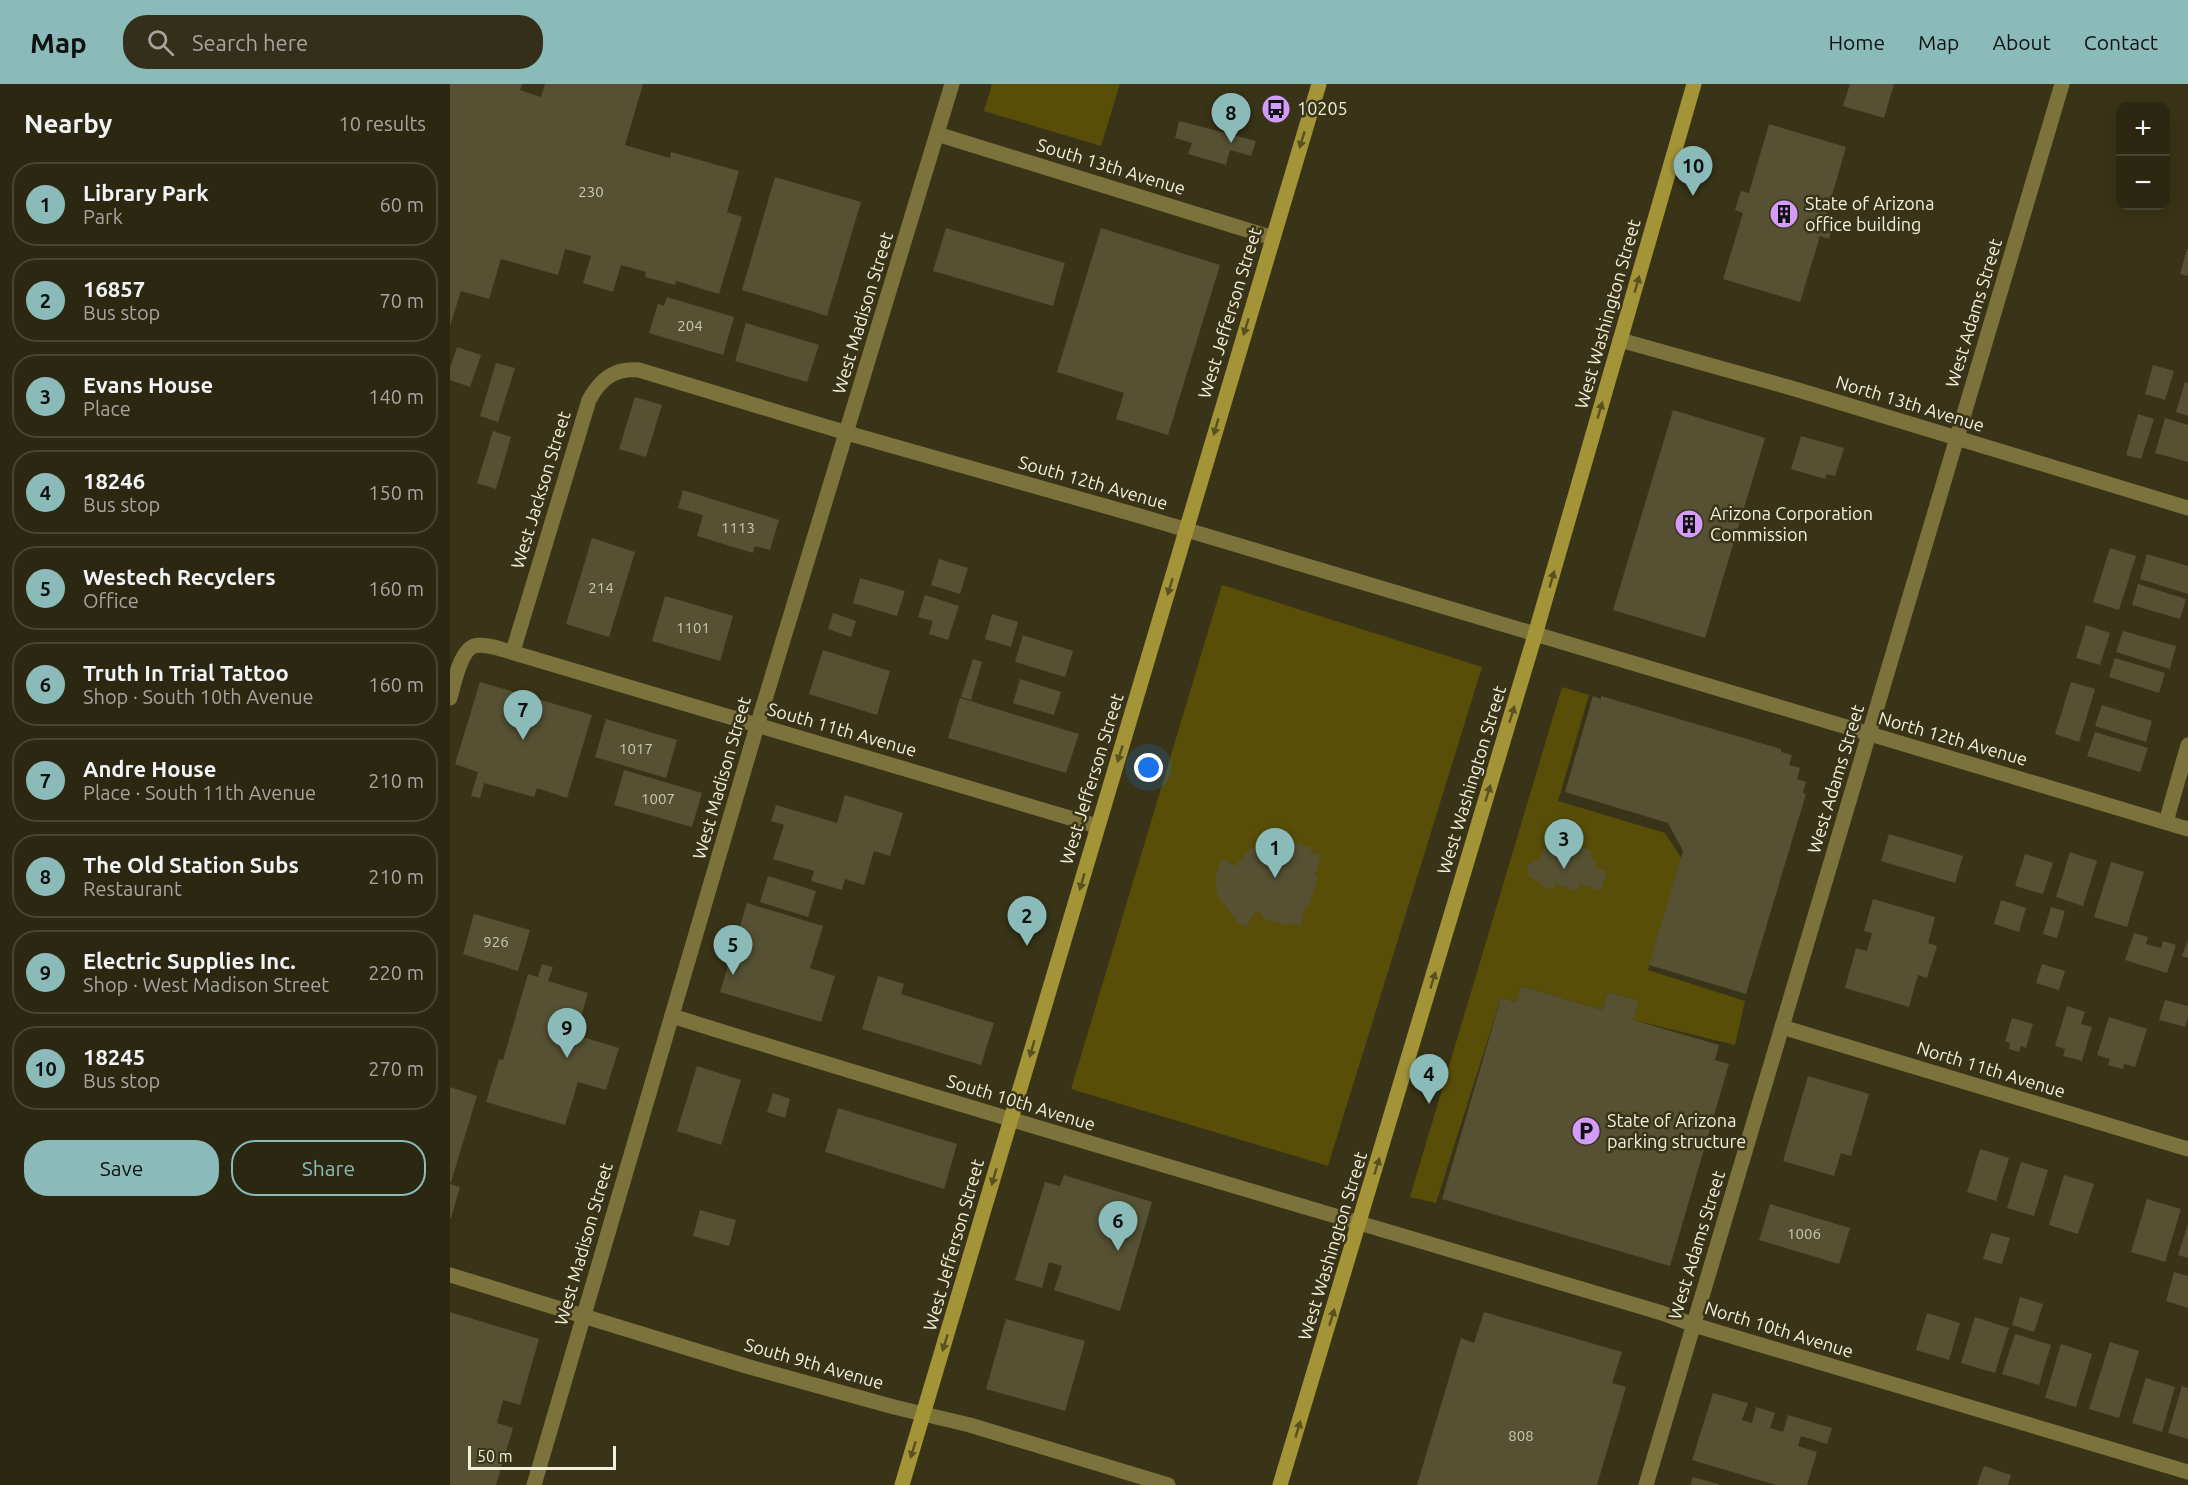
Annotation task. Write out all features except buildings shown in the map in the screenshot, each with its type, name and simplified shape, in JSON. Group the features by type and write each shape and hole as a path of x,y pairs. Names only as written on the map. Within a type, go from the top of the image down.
{"main road":[{"name":"West Jefferson Street","path":"902,1485 1319,84"},
{"name":"West Washington Street","path":"1280,1485 1535,635 1694,84"}],"street":[{"name":"West Madison Street","path":"534,1485 757,726 952,84"},
{"name":"West Adams Street","path":"1646,1485 2062,84"},
{"name":"South 13th Avenue","path":"937,134 1273,238"},
{"name":"North 13th Avenue","path":"1620,340 1795,389 2188,508"},
{"name":"West Jackson Street","path":"513,651 590,400 602,380 609,375 626,369 639,370"},
{"name":"South 12th Avenue","path":"639,370 1535,635"},
{"name":"North 12th Avenue","path":"1535,635 2188,829"},
{"name":"South 11th Avenue","path":"450,698 465,654 472,647 483,645 513,651 757,726 1097,826"},
{"path":"2166,822 2188,745"},
{"name":"South 10th Avenue","path":"672,1016 1011,1120 1360,1222"},
{"name":"North 11th Avenue","path":"1782,1027 2188,1149"},
{"name":"North 10th Avenue","path":"1360,1222 1662,1313 1694,1325 2188,1472"},
{"name":"South 9th Avenue","path":"450,1275 746,1366 969,1425 1168,1485"}],"shaded area":[{"path":"992,84 1120,84 1101,146 984,111"},
{"path":"1222,585 1482,667 1328,1166 1071,1089"},
{"path":"1562,687 1589,695 1558,801 1665,833 1682,859 1648,970 1745,1001 1735,1045 1633,1020 1639,1001 1608,992 1602,1010 1521,986 1516,1002 1501,998 1436,1203 1410,1197"}],"place":[{"name":"10205","path":"1276,109"},
{"name":"The Old Station Subs","path":"1231,143"},
{"name":"18245","path":"1693,196"},
{"name":"State of Arizona office building","path":"1784,214"},
{"name":"Arizona Corporation Commission","path":"1689,524"},
{"name":"Andre House","path":"523,740"},
{"name":"Evans House","path":"1564,869"},
{"name":"Library Park","path":"1275,878"},
{"name":"16857","path":"1027,946"},
{"name":"Westech Recyclers","path":"733,975"},
{"name":"Electric Supplies Inc.","path":"567,1058"},
{"name":"18246","path":"1429,1104"},
{"name":"State of Arizona parking structure","path":"1586,1131"},
{"name":"Truth In Trial Tattoo","path":"1118,1251"}]}
